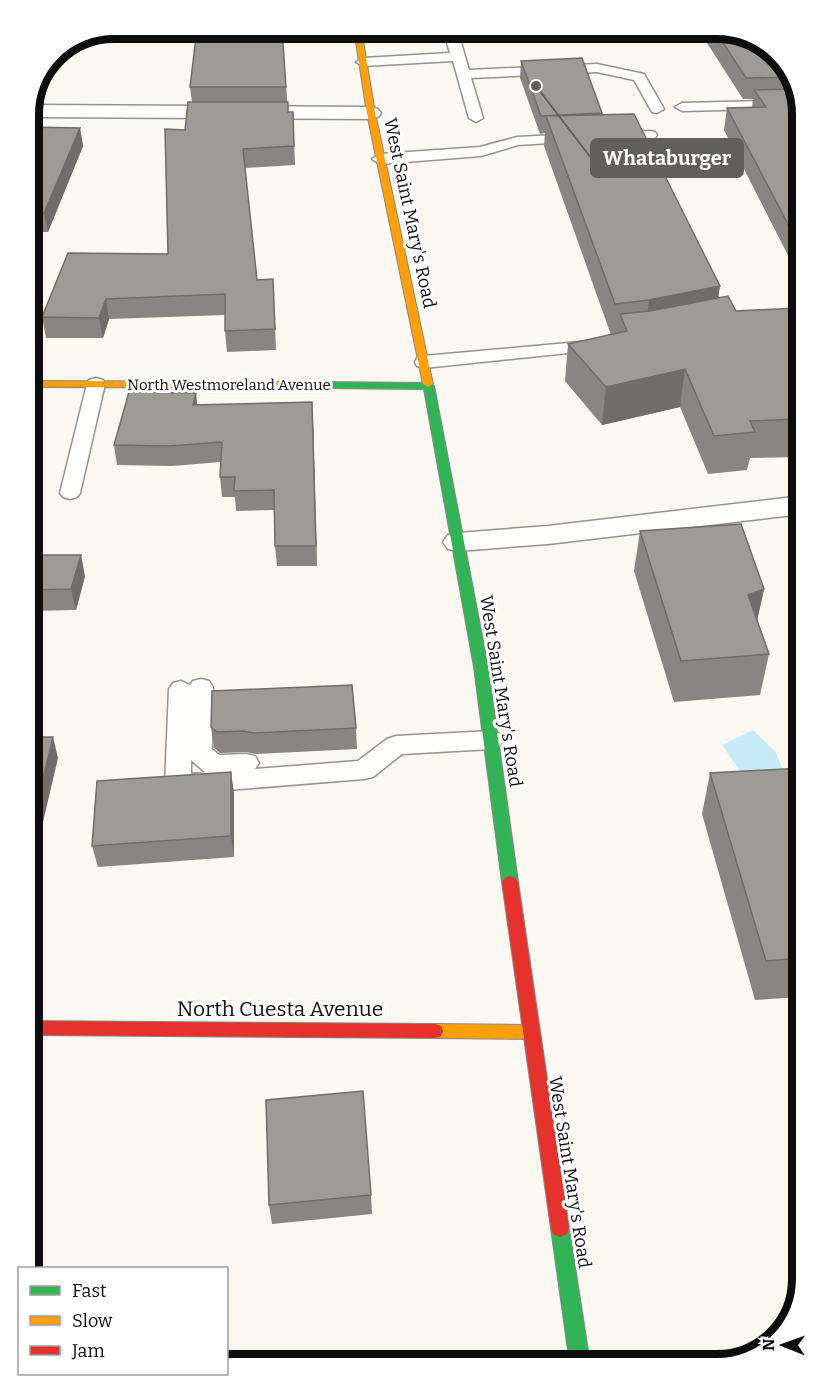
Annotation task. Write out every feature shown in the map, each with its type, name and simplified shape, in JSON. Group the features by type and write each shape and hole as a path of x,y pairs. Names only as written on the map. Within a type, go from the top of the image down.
{"main road":[{"name":"West Saint Mary's Road","path":"359,39 380,159 429,386 479,657 530,1032 578,1354"},
{"name":"North Westmoreland Avenue","path":"39,384 429,386"},
{"name":"North Cuesta Avenue","path":"39,1028 530,1032"}],"street":[{"path":"39,111 371,112"},
{"path":"458,542 548,535 792,506"}],"lane":[{"path":"453,39 476,118"},
{"path":"363,62 459,57"},
{"path":"464,74 608,69 639,77 657,109"},
{"path":"682,107 791,104"},
{"path":"380,159 481,151 518,141 650,135"},
{"path":"424,362 622,343"},
{"path":"70,493 96,384"},
{"path":"381,756 214,765 199,753 191,688 178,784 364,770 396,746 491,740"}],"water":[{"path":"753,730 775,751 787,779 747,781 722,745"}],"building":[{"path":"196,39 283,39 286,87 190,87"},
{"path":"721,39 741,43 759,52 782,77 746,78"},
{"path":"582,58 602,113 541,116 521,61"},
{"path":"788,89 791,100 792,232 727,108 766,107 754,90"},
{"path":"188,102 288,102 288,112 293,112 294,146 243,149 257,280 273,279 275,329 225,331 225,294 106,299 99,318 42,317 68,253 168,254 165,129 185,130"},
{"path":"634,114 720,286 649,300 615,304 546,116"},
{"path":"39,127 80,128 44,213 39,213"},
{"path":"728,296 736,311 792,308 792,419 750,421 755,432 714,436 685,369 606,387 568,344 627,331 620,314 650,311"},
{"path":"129,392 196,393 193,405 312,402 316,546 275,546 274,490 234,491 235,477 220,477 222,442 169,446 114,445"},
{"path":"741,524 764,589 748,595 769,654 681,661 640,531"},
{"path":"39,555 81,555 71,589 39,590"},
{"path":"352,685 356,728 254,733 217,732 211,727 212,691"},
{"path":"39,737 53,737 39,795"},
{"path":"792,769 792,959 766,961 710,773"},
{"path":"231,772 231,836 92,846 97,781"},
{"path":"363,1091 371,1195 269,1205 266,1100"}],"traffic: fast":[{"path":"428,384 481,667 510,882"},
{"path":"321,385 429,386"},
{"path":"560,1228 579,1354"}],"traffic: slow":[{"path":"359,39 371,113 428,384"},
{"path":"39,384 321,385"},
{"path":"435,1031 530,1032"}],"traffic: jam":[{"path":"510,882 560,1228"},
{"path":"39,1028 435,1031"}],"place":[{"name":"Whataburger","path":"536,86"}]}
